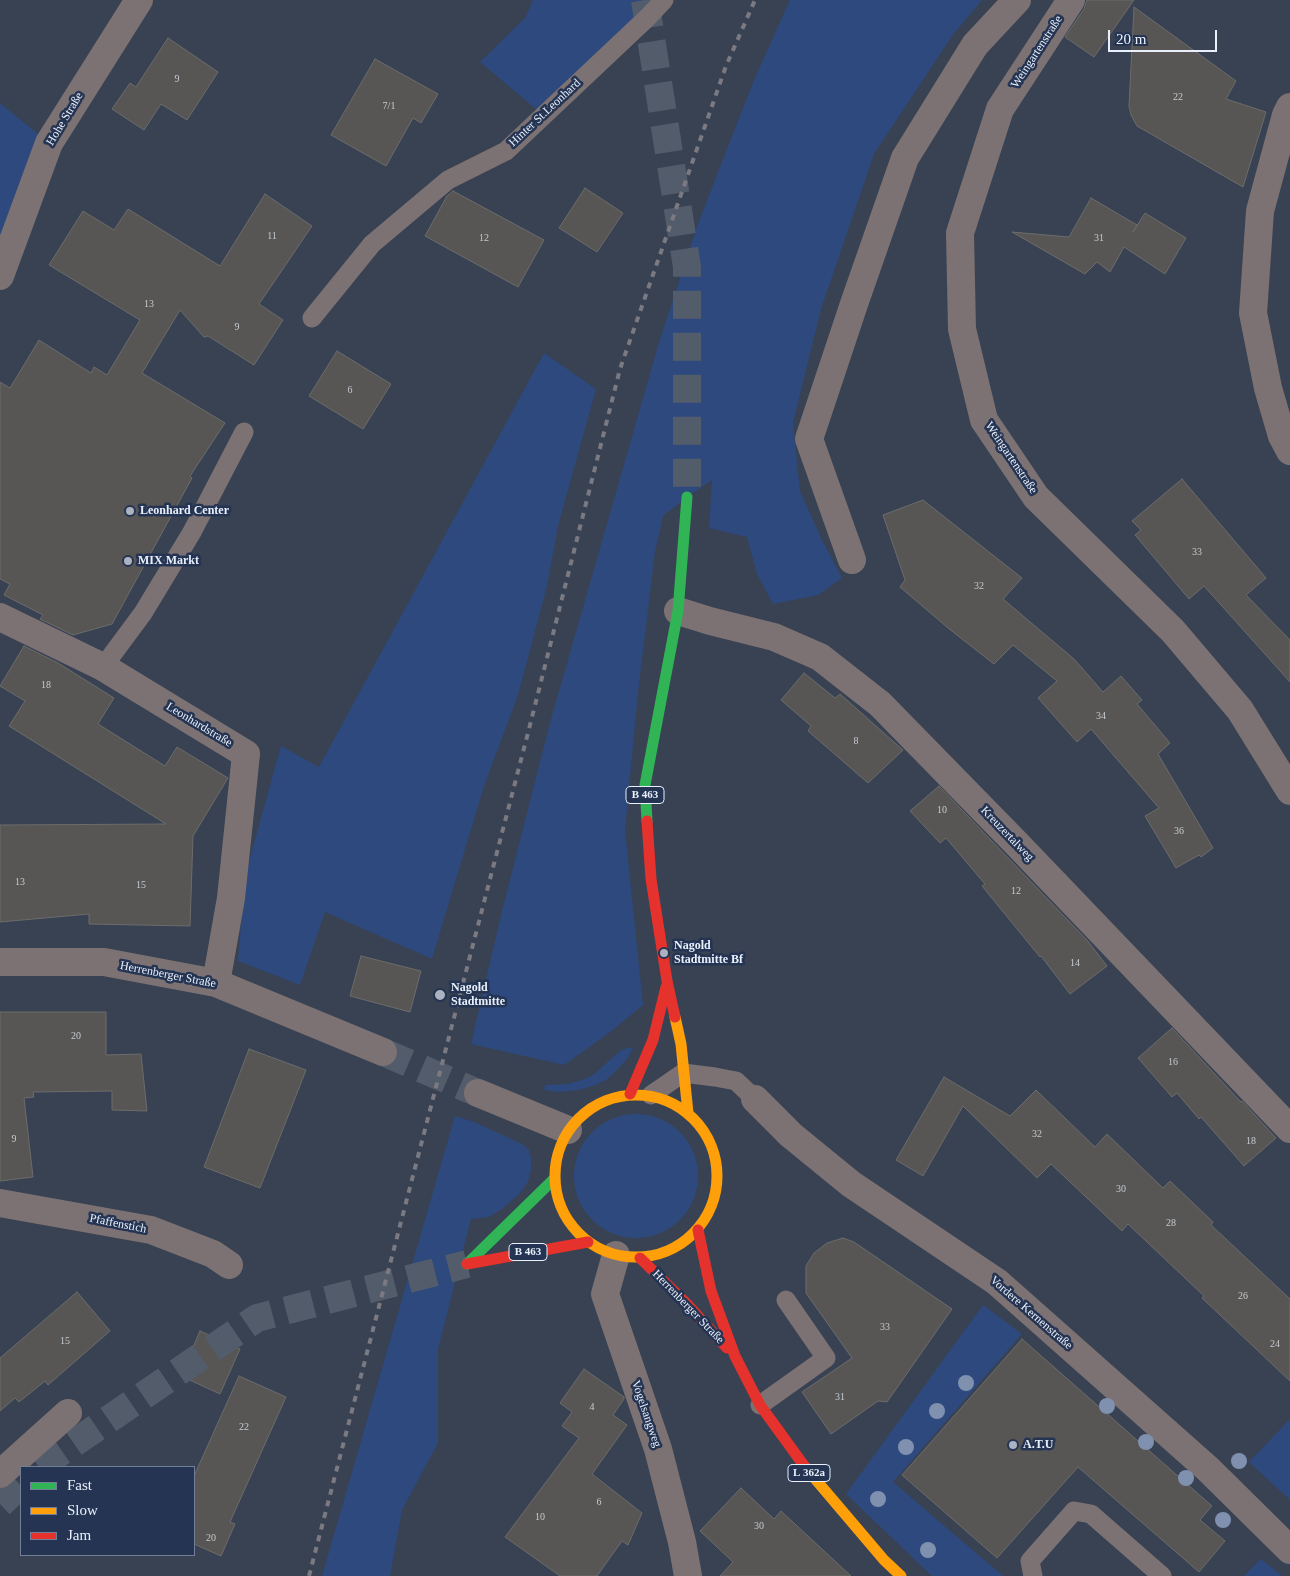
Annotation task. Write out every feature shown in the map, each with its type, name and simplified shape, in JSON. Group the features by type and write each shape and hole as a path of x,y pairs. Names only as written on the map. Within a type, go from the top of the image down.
{"main road":[{"name":"B 463","path":"687,497 678,611 645,785 651,879 667,981 681,1044 688,1113"},
{"name":"B 463","path":"630,1094 653,1040 667,981"},
{"path":"630,1094 651,1095 671,1102 688,1113 706,1134 716,1158 718,1185 710,1211 698,1230 682,1244 661,1254 628,1257 601,1250 588,1242 571,1225 559,1204 554,1179 557,1153 568,1130 585,1112 606,1100 630,1094"},
{"name":"B 463","path":"554,1179 467,1264 588,1242"},
{"name":"Herrenberger Straße","path":"698,1230 711,1291 735,1356 760,1404 814,1479 884,1560 901,1576"},
{"name":"Herrenberger Straße","path":"628,1257 687,1304 735,1356"}],"street":[{"name":"Hohe Straße","path":"0,276 48,142 139,0"},
{"path":"852,560 809,439 905,158 975,45 1017,0"},
{"name":"Weingartenstraße","path":"1071,0 1000,108 960,232 962,329 984,420 1036,497 1173,631 1240,710 1290,791"},
{"path":"1290,108 1286,115 1260,211 1253,313 1268,388 1282,436 1290,450"},
{"name":"Kreuzertalweg","path":"678,611 774,637 820,656 880,704 1290,1129"},
{"name":"Leonhardstraße","path":"0,616 103,667 246,754 231,898 216,983"},
{"name":"Herrenberger Straße","path":"0,962 104,962 216,983 383,1052"},
{"path":"478,1093 568,1130"},
{"name":"Vordere Kernenstraße","path":"755,1099 791,1135 851,1184 997,1282 1208,1469 1290,1550"},
{"name":"Pfaffenstich","path":"0,1203 151,1230 213,1254 229,1265"},
{"name":"Vogelsangweg","path":"628,1257 604,1294 658,1449 682,1542 688,1576"},
{"path":"0,1474 68,1413"}],"lane":[{"name":"Hinter St.Leonhard","path":"312,318 372,244 448,180 506,150 664,0"},
{"path":"103,667 143,613 192,532 244,432"},
{"path":"651,1095 683,1074 736,1081 755,1099"},
{"path":"760,1404 826,1358 786,1300"},
{"path":"1033,1576 1030,1560 1074,1512 1091,1514 1162,1576"}],"shaded area":[{"path":"533,0 664,0 543,115 480,62 525,18"},
{"path":"790,0 982,0 952,36 874,154 821,309 793,423 800,491 821,538 842,578 818,595 773,604 757,574 747,537 709,528 712,480 663,516 655,552 638,692 625,830 643,1005 609,1033 564,1065 471,1044 502,911 551,719 660,339 697,227 718,172 754,80"},
{"path":"0,103 49,143 0,276"},
{"path":"544,353 596,389 558,526 547,586 518,695 484,786 432,959 325,912 300,985 238,961 245,876 281,746 319,767"},
{"path":"633,1048 627,1059 606,1080 578,1090 558,1092 544,1090 545,1085 567,1084 593,1075 621,1050"},
{"path":"636,1114 660,1119 680,1132 693,1152 698,1176 693,1200 680,1220 660,1233 636,1238 612,1233 592,1220 579,1200 574,1176 579,1152 592,1132 612,1119"},
{"path":"455,1116 474,1122 522,1144 529,1150 531,1170 528,1182 520,1193 502,1209 489,1217 471,1219 438,1349 438,1443 402,1510 390,1576 322,1576"},
{"path":"983,1305 1022,1334 893,1482 1003,1576 932,1576 846,1494"},
{"path":"1290,1419 1290,1500 1249,1462"},
{"path":"1261,1559 1282,1576 1244,1576"}],"building":[{"path":"1087,0 1134,0 1094,57 1065,37 1084,9"},
{"path":"1134,7 1236,81 1226,99 1266,112 1243,187 1137,126 1129,106"},
{"path":"168,38 218,72 187,120 161,104 144,130 112,109 130,83 136,87"},
{"path":"375,59 438,94 421,123 413,118 386,166 331,135"},
{"path":"585,188 623,213 597,252 559,228"},
{"path":"453,191 544,240 518,287 425,236 447,196"},
{"path":"265,194 312,226 259,304 283,320 254,365 208,336 204,337 180,310 142,373 225,423 190,476 192,478 112,624 73,635 40,619 43,615 4,595 10,584 0,579 0,382 10,388 39,340 91,373 94,367 107,375 140,320 49,265 83,211 114,230 128,209 220,266"},
{"path":"1091,198 1137,225 1133,232 1145,213 1186,238 1165,274 1124,247 1110,272 1097,262 1085,274 1012,232 1069,237"},
{"path":"337,351 391,384 363,429 309,396"},
{"path":"1182,479 1266,578 1246,595 1290,640 1290,682 1204,586 1189,599 1135,535 1141,530 1132,521"},
{"path":"923,500 1022,578 1003,599 1074,659 1103,692 1121,676 1142,700 1137,704 1170,743 1158,754 1213,848 1201,857 1199,855 1176,868 1145,816 1159,808 1091,729 1077,742 1038,698 1057,681 1013,645 994,664 900,587 905,580 883,515"},
{"path":"24,646 58,663 114,698 98,724 165,766 177,747 228,778 193,836 190,926 89,924 89,914 0,922 0,825 166,824 9,726 25,701 0,686"},
{"path":"804,673 835,698 840,694 903,750 868,783 808,731 811,726 781,700"},
{"path":"939,786 1087,940 1107,966 1070,994 1041,956 982,886 985,884 946,838 940,843 910,811"},
{"path":"361,956 421,971 410,1012 350,996"},
{"path":"0,1012 106,1012 106,1055 141,1054 147,1111 112,1110 112,1091 33,1092 34,1097 24,1098 33,1177 0,1181"},
{"path":"1172,1028 1276,1138 1244,1166 1201,1117 1199,1119 1177,1093 1172,1097 1138,1058"},
{"path":"249,1049 306,1070 260,1188 204,1167"},
{"path":"944,1077 1010,1116 1036,1090 1095,1147 1107,1134 1163,1188 1170,1181 1213,1222 1211,1225 1290,1299 1290,1381 1202,1298 1204,1296 1128,1224 1122,1231 1051,1164 1037,1178 963,1106 923,1176 896,1160"},
{"path":"843,1238 854,1242 952,1309 887,1402 878,1401 831,1434 802,1392 852,1358 806,1293 806,1266 814,1253 827,1243"},
{"path":"77,1292 110,1331 48,1385 45,1381 19,1402 15,1398 0,1411 0,1358"},
{"path":"200,1331 240,1349 220,1394 181,1376"},
{"name":"A.T.U","path":"1022,1339 1212,1506 1200,1520 1225,1541 1199,1572 1078,1467 997,1558 902,1475"},
{"path":"584,1369 624,1397 613,1415 627,1425 592,1474 642,1513 628,1545 622,1541 597,1576 560,1576 505,1537 579,1438 562,1426 572,1412 560,1403"},
{"path":"239,1376 286,1397 230,1522 235,1524 221,1556 195,1544 195,1474"},
{"path":"741,1488 774,1519 781,1511 851,1576 720,1576 733,1562 700,1531"}],"tunnel":[{"path":"645,0 687,267 687,497"},
{"path":"383,1052 478,1093"},
{"path":"40,1466 257,1318 467,1264"},
{"path":"0,1504 20,1485"}],"railway":[{"path":"309,1576 529,729 620,369 726,66 755,0"}],"traffic: fast":[{"path":"647,821 645,785 678,611 687,497"},
{"path":"467,1264 554,1179"}],"traffic: slow":[{"path":"675,1017 681,1044 688,1113"},
{"path":"644,1095 660,1098 674,1104 694,1118 704,1131 714,1152 717,1176 714,1200 704,1221 694,1234 681,1244 660,1254 628,1257 612,1254 598,1248 584,1239 573,1228 558,1200 555,1168 558,1152 564,1138 573,1124 584,1113 612,1098 644,1095"},
{"path":"805,1467 884,1560 901,1576"}],"traffic: jam":[{"path":"647,821 651,879 667,981 675,1017"},
{"path":"630,1094 653,1040 666,987"},
{"path":"698,1230 711,1291 735,1356 760,1405 805,1467"},
{"path":"467,1264 588,1242"},
{"path":"640,1258 687,1304 727,1348"}],"place":[{"name":"Leonhard Center","path":"130,511"},
{"name":"MIX Markt","path":"128,561"},
{"name":"Nagold Stadtmitte Bf","path":"664,953"},
{"name":"Nagold Stadtmitte","path":"440,995"},
{"name":"A.T.U","path":"1013,1445"}]}
